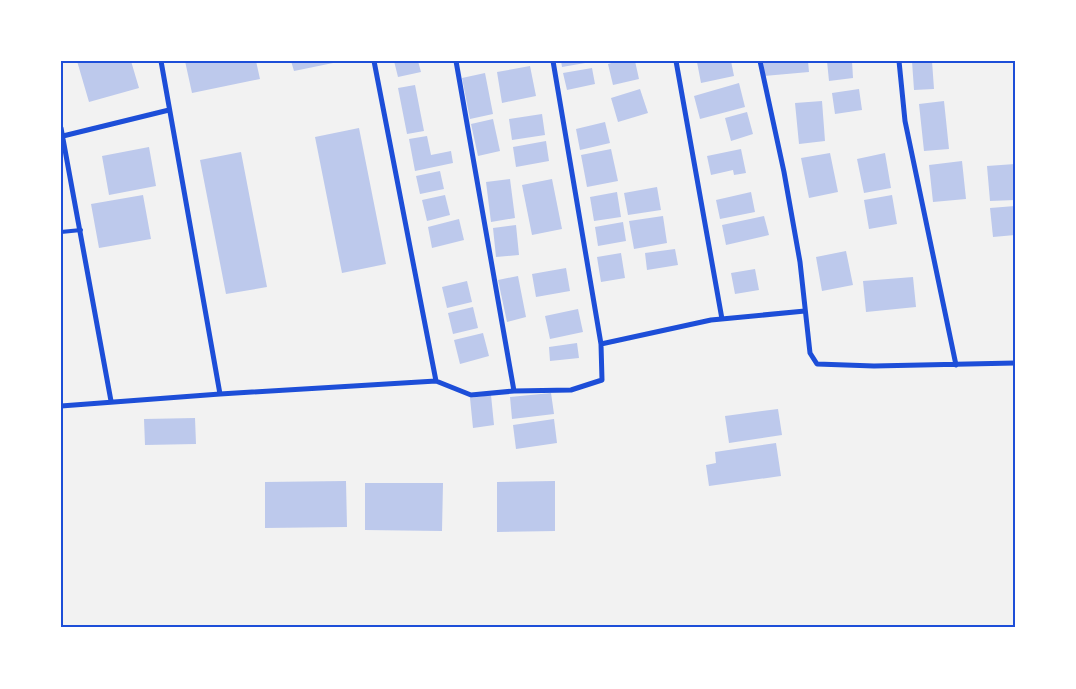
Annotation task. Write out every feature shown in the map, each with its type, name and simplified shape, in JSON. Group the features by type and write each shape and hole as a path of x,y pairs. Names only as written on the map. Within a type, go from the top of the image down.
{"street":[{"path":"161,61 220,394"},
{"path":"374,61 436,381"},
{"path":"456,61 514,391"},
{"path":"61,406 436,381 472,395 514,391 571,390 602,380 601,344 553,61"},
{"path":"676,61 722,319"},
{"path":"760,61 789,199 800,262 810,353 817,364 956,365 1015,363"},
{"path":"899,61 905,121 956,365"},
{"path":"63,136 169,110"},
{"path":"61,128 111,402"},
{"path":"601,344 722,319 805,311"}],"lane":[{"path":"61,232 81,230"}],"building":[{"path":"77,61 131,61 139,88 89,102"},
{"path":"185,61 256,61 260,79 192,93"},
{"path":"291,61 338,61 338,62 294,71"},
{"path":"394,61 418,61 421,72 398,77"},
{"path":"561,61 591,61 591,62 562,67"},
{"path":"618,61 635,61 639,79 613,85 608,64"},
{"path":"731,61 734,76 701,83 697,62"},
{"path":"763,61 808,61 809,72 764,76"},
{"path":"827,61 852,61 853,78 829,81"},
{"path":"912,61 932,61 934,89 914,90"},
{"path":"530,66 536,96 502,103 497,72"},
{"path":"592,68 595,84 567,90 563,73"},
{"path":"485,73 493,114 470,119 462,78"},
{"path":"739,83 745,107 700,119 694,96"},
{"path":"415,85 424,131 407,134 398,88"},
{"path":"640,89 648,113 618,122 611,98"},
{"path":"859,89 862,110 835,114 832,93"},
{"path":"822,101 825,141 799,144 795,103"},
{"path":"944,101 949,149 924,151 919,104"},
{"path":"747,112 753,134 731,141 725,118"},
{"path":"542,114 545,135 512,140 509,119"},
{"path":"493,119 500,151 478,156 471,124"},
{"path":"605,122 610,143 580,150 576,129"},
{"path":"359,128 386,264 342,273 315,137"},
{"path":"427,136 431,155 451,151 453,163 415,171 409,139"},
{"path":"546,141 549,161 516,167 513,147"},
{"path":"149,147 156,186 109,195 102,156"},
{"path":"611,149 618,181 587,187 581,155"},
{"path":"741,149 746,173 734,175 733,170 711,175 707,156"},
{"path":"241,152 267,287 226,294 200,160"},
{"path":"830,153 838,192 809,198 801,158"},
{"path":"885,153 891,188 864,193 857,159"},
{"path":"962,161 966,199 933,202 929,165"},
{"path":"1015,164 1015,200 990,201 987,166"},
{"path":"440,171 444,189 420,194 416,176"},
{"path":"510,179 515,218 491,222 486,182"},
{"path":"552,179 562,229 532,235 522,185"},
{"path":"657,187 661,210 628,215 624,193"},
{"path":"617,192 621,217 594,221 590,197"},
{"path":"751,192 755,212 720,219 716,200"},
{"path":"143,195 151,239 99,248 91,204"},
{"path":"445,195 450,215 427,221 422,200"},
{"path":"892,195 897,224 869,229 864,200"},
{"path":"1015,206 1015,235 993,237 990,208"},
{"path":"663,216 667,243 634,249 629,221"},
{"path":"764,216 769,235 726,245 722,225"},
{"path":"459,219 464,240 432,248 428,227"},
{"path":"623,222 626,241 598,246 595,227"},
{"path":"516,225 519,255 496,257 493,228"},
{"path":"675,249 678,265 647,270 645,253"},
{"path":"846,251 853,285 822,291 816,257"},
{"path":"621,253 625,278 601,282 597,257"},
{"path":"566,268 570,291 536,297 532,274"},
{"path":"755,269 759,290 735,294 731,273"},
{"path":"518,276 526,317 507,322 498,280"},
{"path":"913,277 916,307 866,312 863,281"},
{"path":"467,281 472,302 447,308 442,287"},
{"path":"473,307 478,328 453,334 448,313"},
{"path":"578,309 583,332 550,339 545,316"},
{"path":"483,333 489,356 460,364 454,340"},
{"path":"577,343 579,358 550,361 549,347"},
{"path":"551,393 554,414 512,419 510,397"},
{"path":"491,395 494,425 473,428 470,398"},
{"path":"778,409 782,435 729,443 725,416"},
{"path":"195,418 196,444 145,445 144,419"},
{"path":"554,419 557,443 516,449 513,425"},
{"path":"776,443 781,476 709,486 706,465 716,463 715,452"},
{"path":"346,481 347,527 265,528 265,482"},
{"path":"555,481 555,531 497,532 497,482"},
{"path":"365,483 443,483 442,531 365,530"}]}
